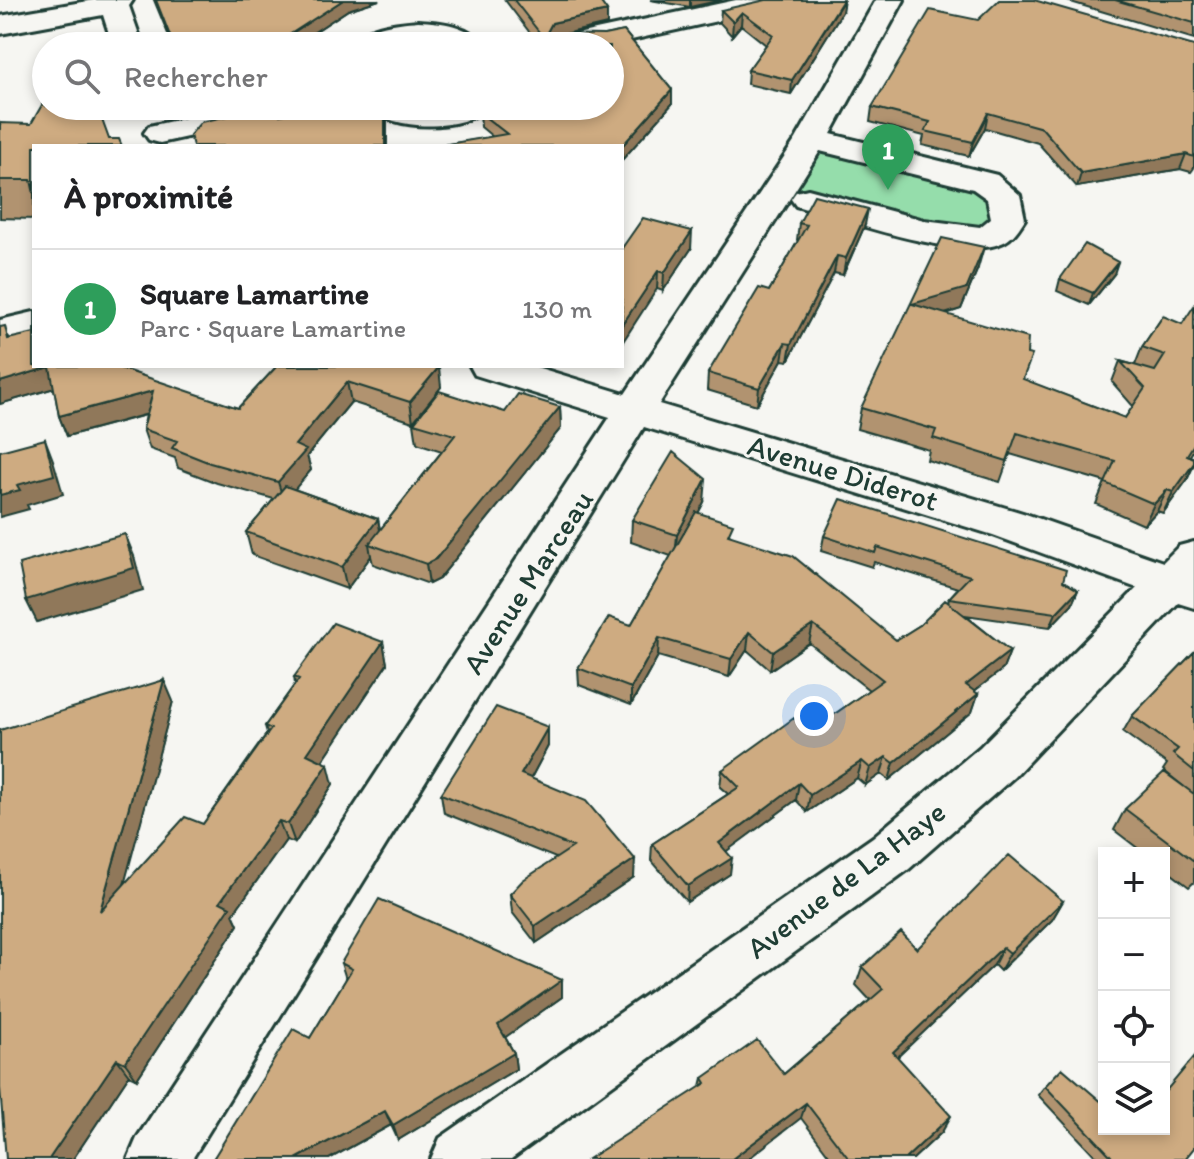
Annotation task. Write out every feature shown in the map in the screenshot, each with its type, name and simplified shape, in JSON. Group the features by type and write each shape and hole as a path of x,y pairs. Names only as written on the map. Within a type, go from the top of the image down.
{"street":[{"path":"624,33 776,0"},
{"name":"Avenue Marceau","path":"158,1159 812,139 890,0"},
{"path":"0,25 116,2 124,32"},
{"path":"399,32 427,32"},
{"path":"158,128 204,120"},
{"path":"778,191 956,236 985,236 996,232 1008,219 1003,195 985,182 812,139"},
{"path":"0,332 32,324"},
{"name":"Avenue Diderot","path":"496,368 1186,577"},
{"name":"Avenue de La Haye","path":"461,1159 891,853 997,762 1186,577"}],"green space":[{"path":"812,139 972,178 1008,219 956,236 778,191"}],"building":[{"path":"156,0 343,0 294,32 169,32"},
{"path":"514,0 599,0 607,11 552,23 547,32 539,32"},
{"path":"766,0 843,0 792,80 748,70 773,35 742,12 733,22 721,10"},
{"path":"999,0 1034,0 1194,46 1194,157 1186,154 1081,173 1042,128 988,113 973,142 925,131 930,122 872,107 930,10 978,20"},
{"path":"1115,0 1194,0 1194,23"},
{"path":"624,31 672,90 624,144 448,144 507,134 489,120 624,120 624,32 619,32"},
{"path":"33,120 102,120 109,139 119,139 121,144 32,144 32,185 31,180 0,180 0,123 31,124"},
{"path":"385,120 385,144 192,144 190,135 201,122"},
{"path":"814,195 868,209 846,258 837,256 791,344 785,343 759,388 708,373 759,288 769,291 807,225 799,223"},
{"path":"643,218 692,231 664,273 658,271 624,322 624,245"},
{"path":"942,238 984,247 967,288 912,304 1028,338 1027,354 1032,355 1023,379 1125,418 1145,388 1120,361 1155,371 1165,355 1142,347 1163,316 1182,324 1194,306 1194,444 1187,455 1194,458 1194,463 1173,492 1167,490 1154,504 1105,483 1115,461 1017,433 1007,461 933,438 936,430 861,408"},
{"path":"1085,244 1118,262 1093,293 1060,279"},
{"path":"5,326 8,339 32,333 32,368 47,368 0,382 0,327"},
{"path":"50,368 120,368 238,408 275,368 438,368 410,402 347,382 295,445 306,450 278,482 210,463 172,448 177,441 143,429 153,391 59,416"},
{"path":"439,391 505,412 518,394 560,407 436,559 426,564 369,544 455,435 414,423"},
{"path":"45,439 54,475 17,485 20,490 0,495 0,451"},
{"path":"673,452 706,479 677,535 632,520"},
{"path":"285,486 378,519 342,567 246,532"},
{"path":"841,499 1066,570 1063,581 1078,590 1056,613 949,598 970,576 877,547 875,553 824,536"},
{"path":"696,512 733,524 728,535 793,556 896,640 920,625 945,600 1010,651 966,685 978,694 894,763 886,757 870,768 862,761 810,795 799,783 719,843 732,858 688,886 652,844 739,787 722,770 794,718 809,732 883,680 813,625 773,652 749,632 731,659 659,638 631,688 578,668 609,617 631,625"},
{"path":"125,534 134,568 26,600 19,564"},
{"path":"333,623 383,642 307,754 328,764 288,824 279,821 220,902 230,907 125,1063 117,1059 49,1159 6,1159 0,1088 0,730 164,680 100,911 185,817 203,824 271,729 265,726 299,679 294,677"},
{"path":"1194,652 1194,771 1173,754 1178,749 1132,716"},
{"path":"496,707 548,727 521,774 586,801 635,859 535,926 510,894 523,880 573,847 441,794"},
{"path":"1164,772 1194,794 1194,861 1125,809"},
{"path":"1009,855 1063,901 1010,953 1003,947 893,1052 951,1116 905,1159 849,1159 806,1103 732,1159 588,1159 706,1083 703,1078 757,1040 784,1074 883,989 862,967 901,932 917,949"},
{"path":"379,899 562,980 498,1025 514,1053 393,1125 385,1111 296,1159 213,1159 293,1029 310,1038 352,969 341,963"},
{"path":"1194,1057 1194,1148 1185,1159 1108,1159 1111,1156 1045,1086 1062,1068 1098,1099 1098,1135 1170,1135 1170,1086"}],"place":[{"name":"Square Lamartine","path":"888,190"}]}
